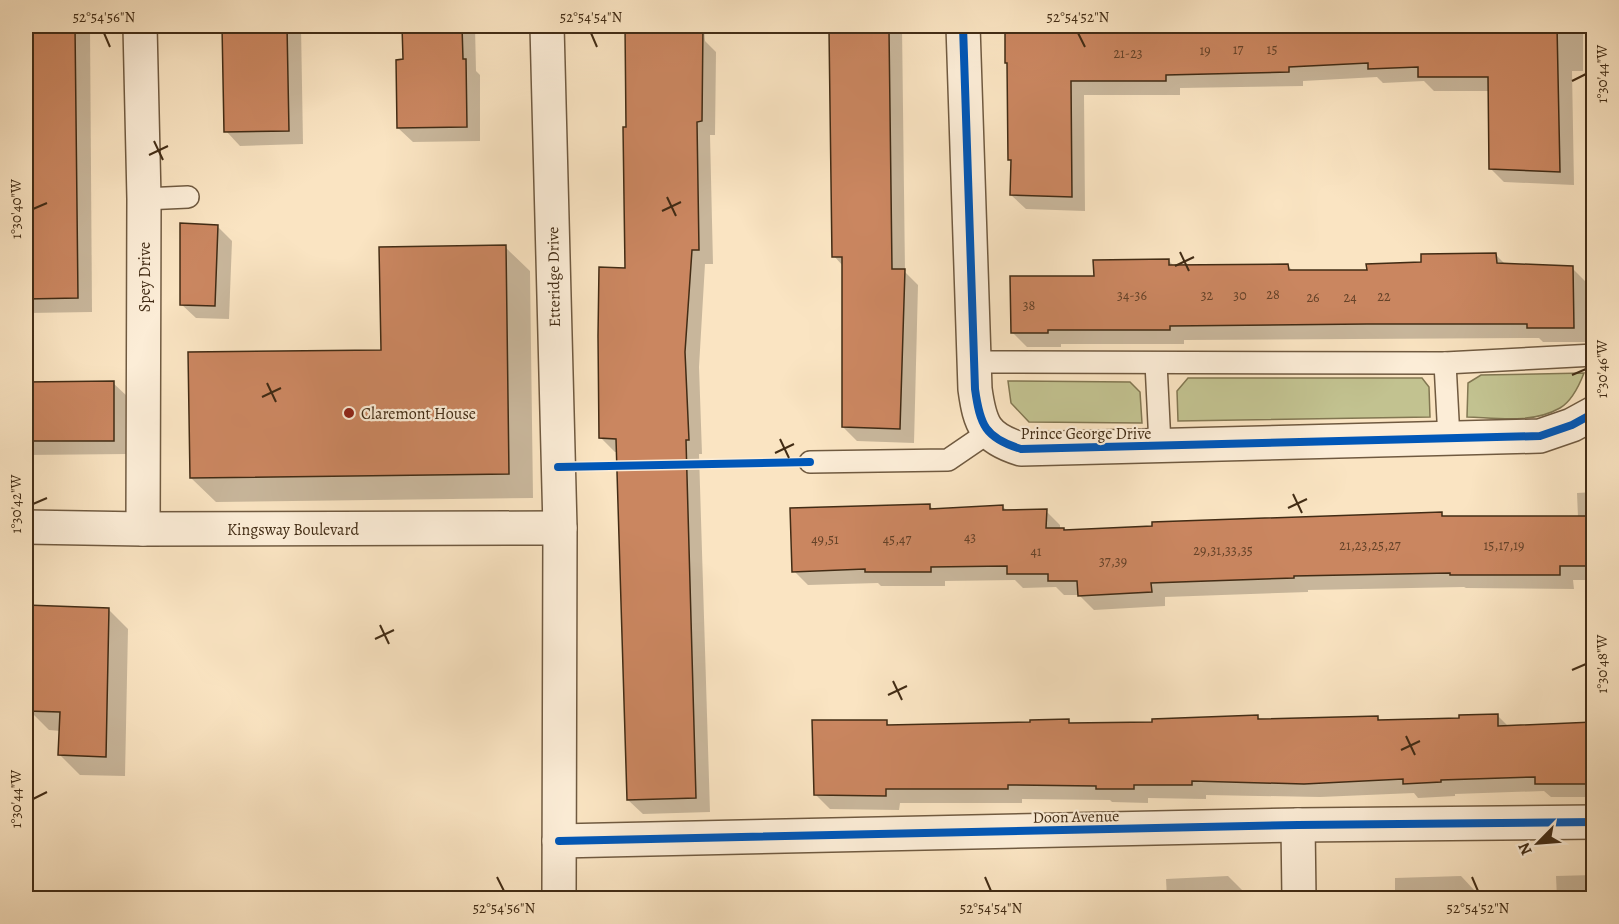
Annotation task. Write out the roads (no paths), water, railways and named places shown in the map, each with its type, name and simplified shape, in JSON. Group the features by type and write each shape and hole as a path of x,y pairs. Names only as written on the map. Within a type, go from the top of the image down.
{"street":[{"name":"Spey Drive","path":"140,26 144,199 143,529"},
{"name":"Etteridge Drive","path":"547,26 560,528 559,898"},
{"path":"963,26 975,389 978,414 989,432"},
{"name":"Prince George Drive","path":"989,432 1001,443 1021,449 1449,439 1540,436 1572,425 1593,413"},
{"name":"Kingsway Boulevard","path":"26,527 560,528"},
{"name":"Doon Avenue","path":"559,841 1298,825 1593,822"},
{"path":"1298,825 1299,898"}],"lane":[{"path":"144,199 188,197"},
{"path":"974,362 1445,363 1593,355"},
{"path":"1155,363 1160,445"},
{"path":"1445,363 1449,439"},
{"path":"810,462 948,460 989,432"}],"place":[{"name":"Claremont House","path":"349,413"}]}
